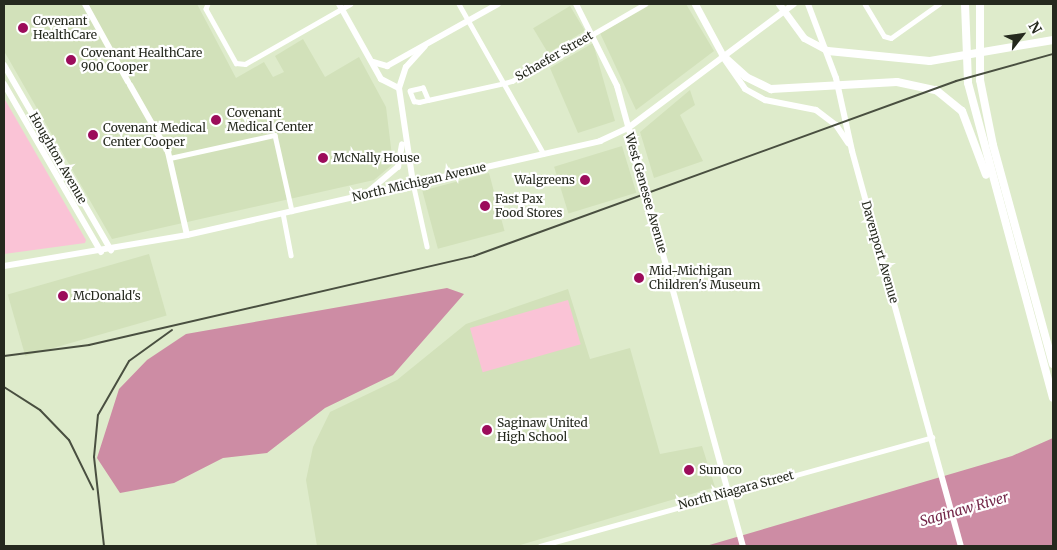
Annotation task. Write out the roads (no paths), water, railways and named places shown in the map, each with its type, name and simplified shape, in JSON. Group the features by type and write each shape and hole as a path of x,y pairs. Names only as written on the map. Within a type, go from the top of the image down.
{"highway":[{"path":"965,4 968,83 1053,398"},
{"path":"980,4 978,31 980,80 993,145 1053,364"},
{"path":"828,50 930,61 1053,40"},
{"path":"723,56 746,77 771,89 828,88 910,82 948,97 968,122 1010,243"}],"main road":[{"path":"85,4 170,158 187,235"},
{"path":"372,62 387,66 498,4"},
{"name":"West Genesee Avenue","path":"576,4 612,70 743,546"},
{"path":"695,4 723,56 745,89 756,97 827,116 852,151"},
{"path":"779,4 804,38 828,50"},
{"name":"North Michigan Avenue","path":"4,266 101,252 187,235 600,141 628,128 794,4"},
{"name":"Davenport Avenue","path":"808,4 828,50 852,151 937,452 961,546"},
{"path":"341,6 381,79 399,88"},
{"path":"413,183 402,138 399,88 406,67 425,46"},
{"name":"Houghton Avenue","path":"4,65 111,250"},
{"name":"Houghton Avenue","path":"4,84 101,252"},
{"path":"362,195 387,181 398,167 402,138"}],"street":[{"path":"206,6 236,63 245,64 341,6 350,4"},
{"path":"459,4 544,154"},
{"name":"Schaefer Street","path":"428,100 505,83 645,4"},
{"path":"865,4 888,38 939,4"},
{"path":"170,158 275,135 292,211"},
{"path":"413,183 427,246"},
{"path":"283,213 291,255"},
{"name":"North Niagara Street","path":"540,546 728,492 932,437"}],"water":[{"path":"447,288 464,294 393,375 325,408 267,453 223,458 174,483 120,493 97,458 119,389 147,360 186,334"},
{"name":"Saginaw River","path":"1053,438 1053,546 706,546 1012,456"}],"railway":[{"path":"4,356 89,345 474,256 956,81 1053,54"},
{"path":"104,546 94,457 98,415 129,361 172,330"},
{"path":"4,387 40,410 69,440 93,489"}],"place":[{"name":"Covenant HealthCare","path":"23,28"},
{"name":"Covenant HealthCare 900 Cooper","path":"71,60"},
{"name":"Covenant Medical Center","path":"216,120"},
{"name":"Covenant Medical Center Cooper","path":"93,135"},
{"name":"McNally House","path":"323,158"},
{"name":"Walgreens","path":"585,180"},
{"name":"Fast Pax Food Stores","path":"485,206"},
{"name":"Mid-Michigan Children's Museum","path":"639,278"},
{"name":"McDonald's","path":"63,296"},
{"name":"Saginaw United High School","path":"487,430"},
{"name":"Sunoco","path":"689,470"}]}
